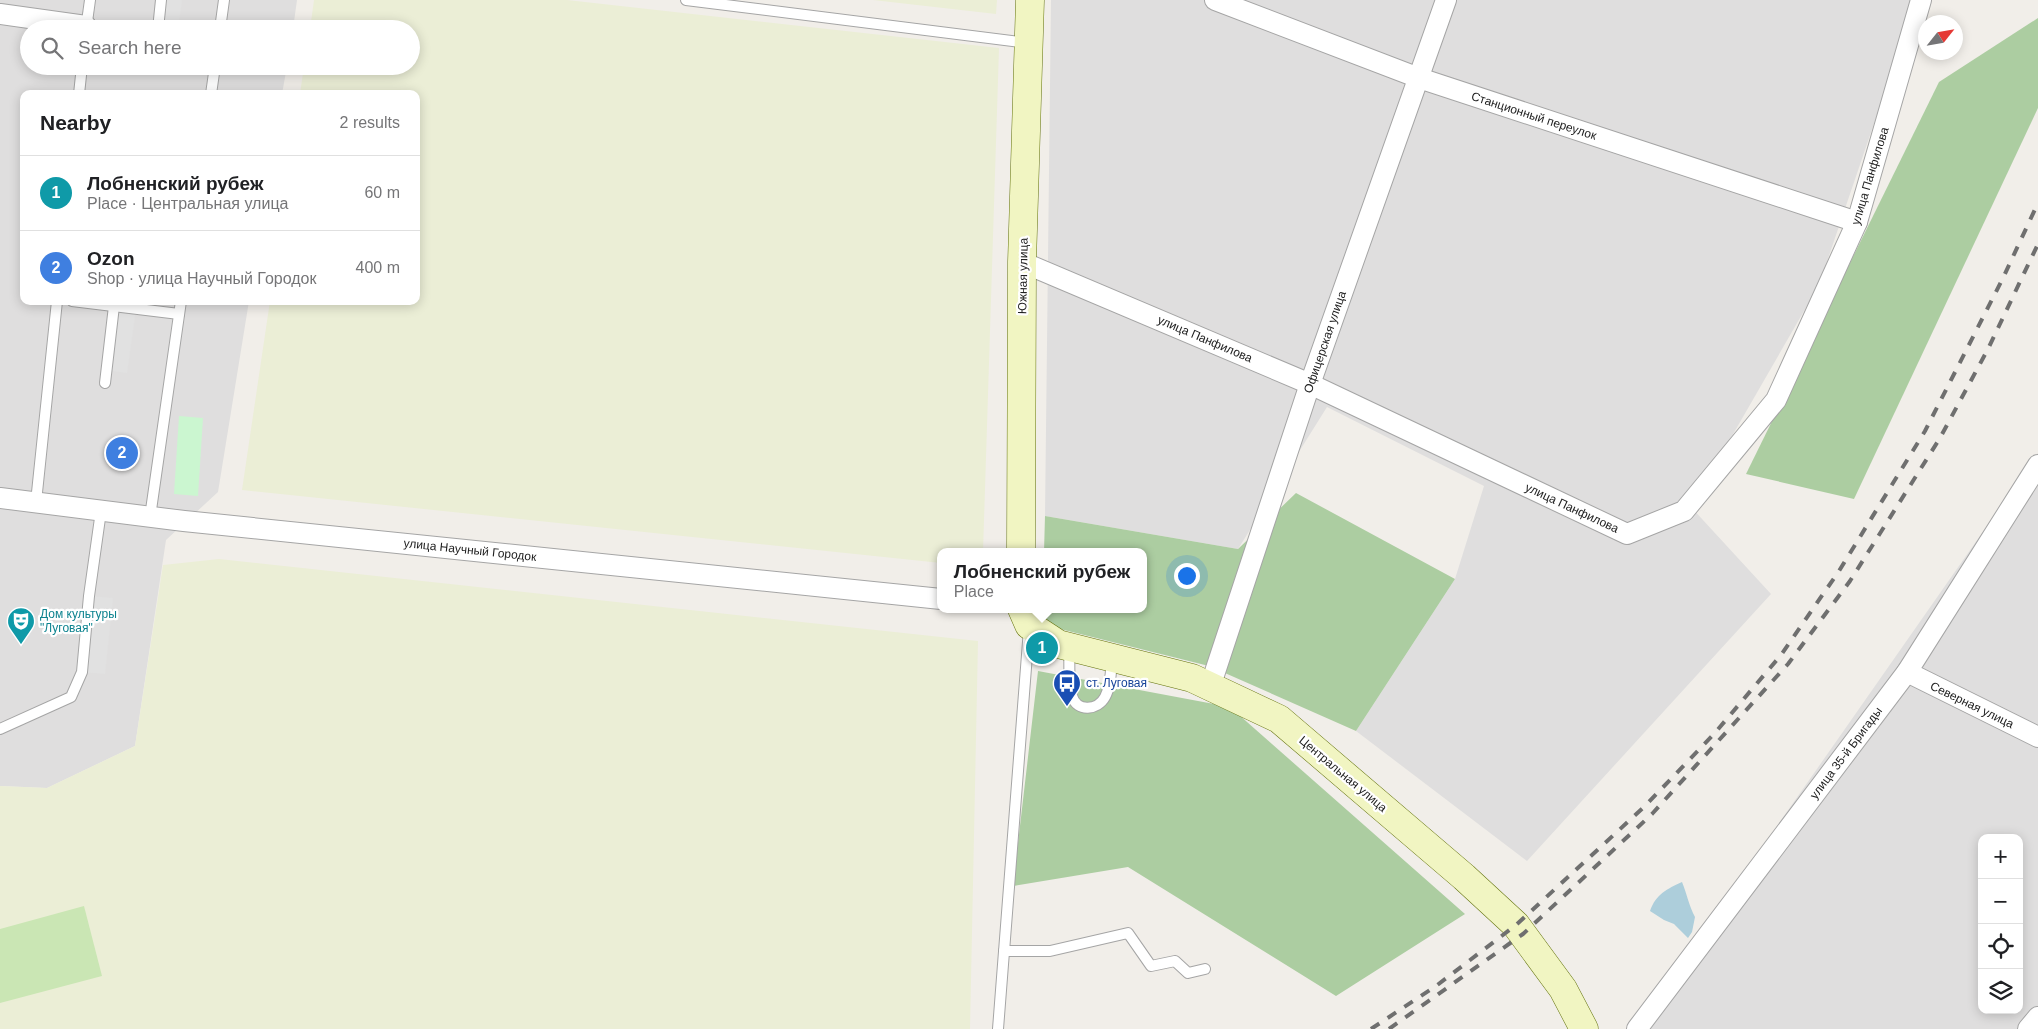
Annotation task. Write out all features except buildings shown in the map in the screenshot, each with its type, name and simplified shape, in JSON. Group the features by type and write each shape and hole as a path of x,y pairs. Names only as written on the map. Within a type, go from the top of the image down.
{"street":[{"name":"Южная улица","path":"1021,548 1022,262 1030,0"},
{"name":"Станционный переулок","path":"1215,0 1419,78 1857,222"},
{"name":"Офицерская улица","path":"1210,686 1310,384 1446,0"},
{"name":"улица Панфилова","path":"1022,262 1310,384 1627,534 1684,511 1776,400 1857,222 1921,0"},
{"path":"0,14 37,20"},
{"name":"улица 35-й Бригады","path":"1637,1029 1907,672 2038,465"},
{"name":"улица Научный Городок","path":"0,498 150,517 937,599"},
{"name":"Центральная улица","path":"1026,617 1058,644 1192,678 1279,719 1464,876 1523,934 1563,989 1584,1029"},
{"name":"Северная улица","path":"1907,672 2038,737"},
{"path":"2028,1029 2038,1017"}],"lane":[{"path":"87,20 90,0"},
{"path":"159,20 161,0"},
{"path":"221,20 224,0"},
{"path":"686,0 1028,43"},
{"path":"79,90 81,75"},
{"path":"212,90 214,75"},
{"path":"36,502 57,305"},
{"path":"106,305 179,314"},
{"path":"150,517 180,305"},
{"path":"105,383 114,306"},
{"path":"0,730 72,697 82,672 89,596 101,511"},
{"path":"998,1029 1026,617"},
{"path":"1069,647 1072,696 1077,706 1084,708 1097,705 1105,697 1110,678 1112,657"},
{"path":"1004,951 1050,951 1128,933 1151,966 1176,960 1188,973 1205,970"}],"shaded area":[{"path":"0,0 297,0 294,20 20,20 20,75 285,75 283,90 20,90 20,305 248,305 218,492 166,540 135,746 47,788 0,786"},
{"path":"161,0 182,0 179,20 159,20"},
{"path":"1051,0 1916,0 1819,285 1691,507 1771,594 1527,861 1356,731 1455,579 1484,486 1327,407 1238,549 1045,516"},
{"path":"114,306 136,309 127,373 106,370"},
{"path":"2038,453 2038,1029 1635,1029"},
{"path":"89,596 113,598 105,674 82,672"}],"green space":[{"path":"314,0 567,0 999,48 983,548 937,548 937,563 242,490 269,305 420,305 420,90 301,90 303,75 420,75 420,20 311,20"},
{"path":"873,0 997,0 996,14"},
{"path":"2038,18 2038,108 1854,499 1746,474 1939,82"},
{"path":"179,416 203,418 198,496 174,494"},
{"path":"1296,493 1455,579 1356,731 1209,666 1044,625 1044,613 1147,613 1147,548 1044,548 1045,516 1238,549"},
{"path":"219,559 978,641 970,1029 0,1029 0,786 47,788 135,746 163,565"},
{"path":"1038,671 1230,707 1465,914 1336,996 1128,867 1013,886"},
{"path":"84,906 102,976 0,1003 0,929"}],"water":[{"path":"1682,882 1695,917 1692,932 1688,938 1674,924 1650,911 1659,896"}],"railway":[{"path":"1371,1029 1436,986 1516,925 1644,807 1714,734 1781,655 1839,571 1925,431 2003,278 2038,203"},
{"path":"1389,1029 1523,934 1652,814 1788,664 1850,581 1940,438 1988,349 2038,244"}],"place":[{"name":"Ozon","path":"122,453"},
{"name":"Дом культуры \"Луговая\"","path":"21,645"},
{"name":"Лобненский рубеж","path":"1042,648"},
{"name":"ст. Луговая","path":"1067,707"}]}
